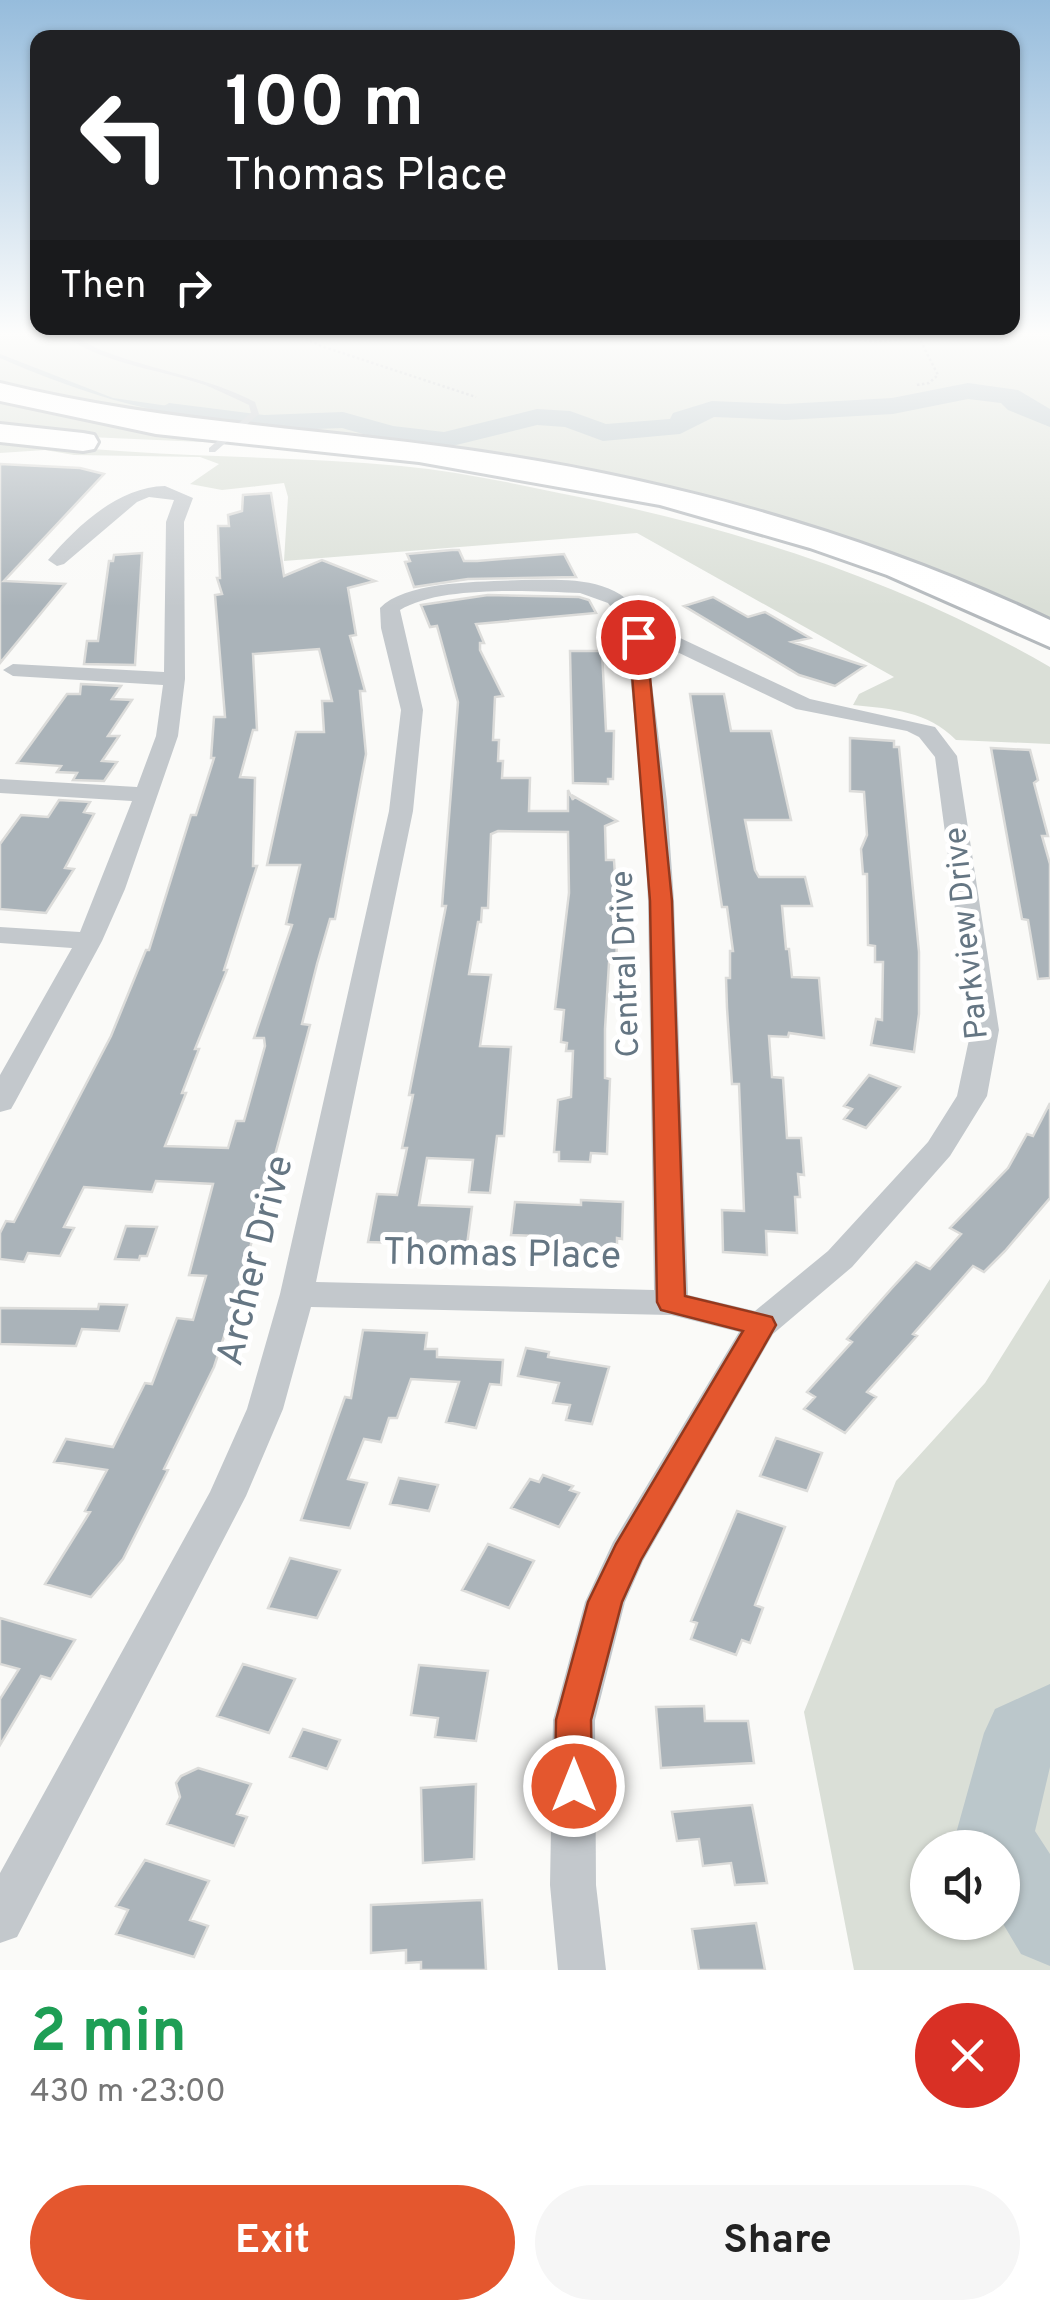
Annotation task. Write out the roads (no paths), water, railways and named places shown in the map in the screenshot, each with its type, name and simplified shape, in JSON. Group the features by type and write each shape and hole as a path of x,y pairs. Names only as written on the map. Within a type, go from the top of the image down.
{"highway":[{"path":"161,423 456,458 669,498 875,558 974,598 1050,635"},
{"path":"0,433 86,443 234,431 454,468 686,514 884,577 956,607 1050,655"}],"street":[{"path":"0,1102 89,941 112,890 167,736 174,680 175,522 184,498 153,492 122,500 78,545 57,560"},
{"name":"Parkview Drive","path":"425,595 544,584 584,586 610,595 626,608 634,625 682,644 792,699 927,732 946,756 978,961 984,1030 972,1096 939,1149 840,1259 762,1325 627,1554 605,1602 574,1720 574,1885 582,1970"},
{"name":"Archer Drive","path":"0,1920 227,1496 264,1408 297,1294 401,811 412,710 390,628 390,608 398,600 425,595"},
{"name":"Central Drive","path":"634,625 655,802 661,901 671,1302"},
{"path":"13,670 174,680"},
{"path":"0,786 146,795"},
{"path":"0,935 89,941"},
{"name":"Thomas Place","path":"297,1294 671,1302 762,1325"}],"lane":[{"path":"234,431 238,423"}],"waterway":[{"path":"353,423 391,434 444,440 472,436 508,423"},
{"path":"579,423 603,433 681,423"},
{"path":"996,1830 1021,1733 1050,1718"},
{"path":"1020,1879 1050,1925"}]}
